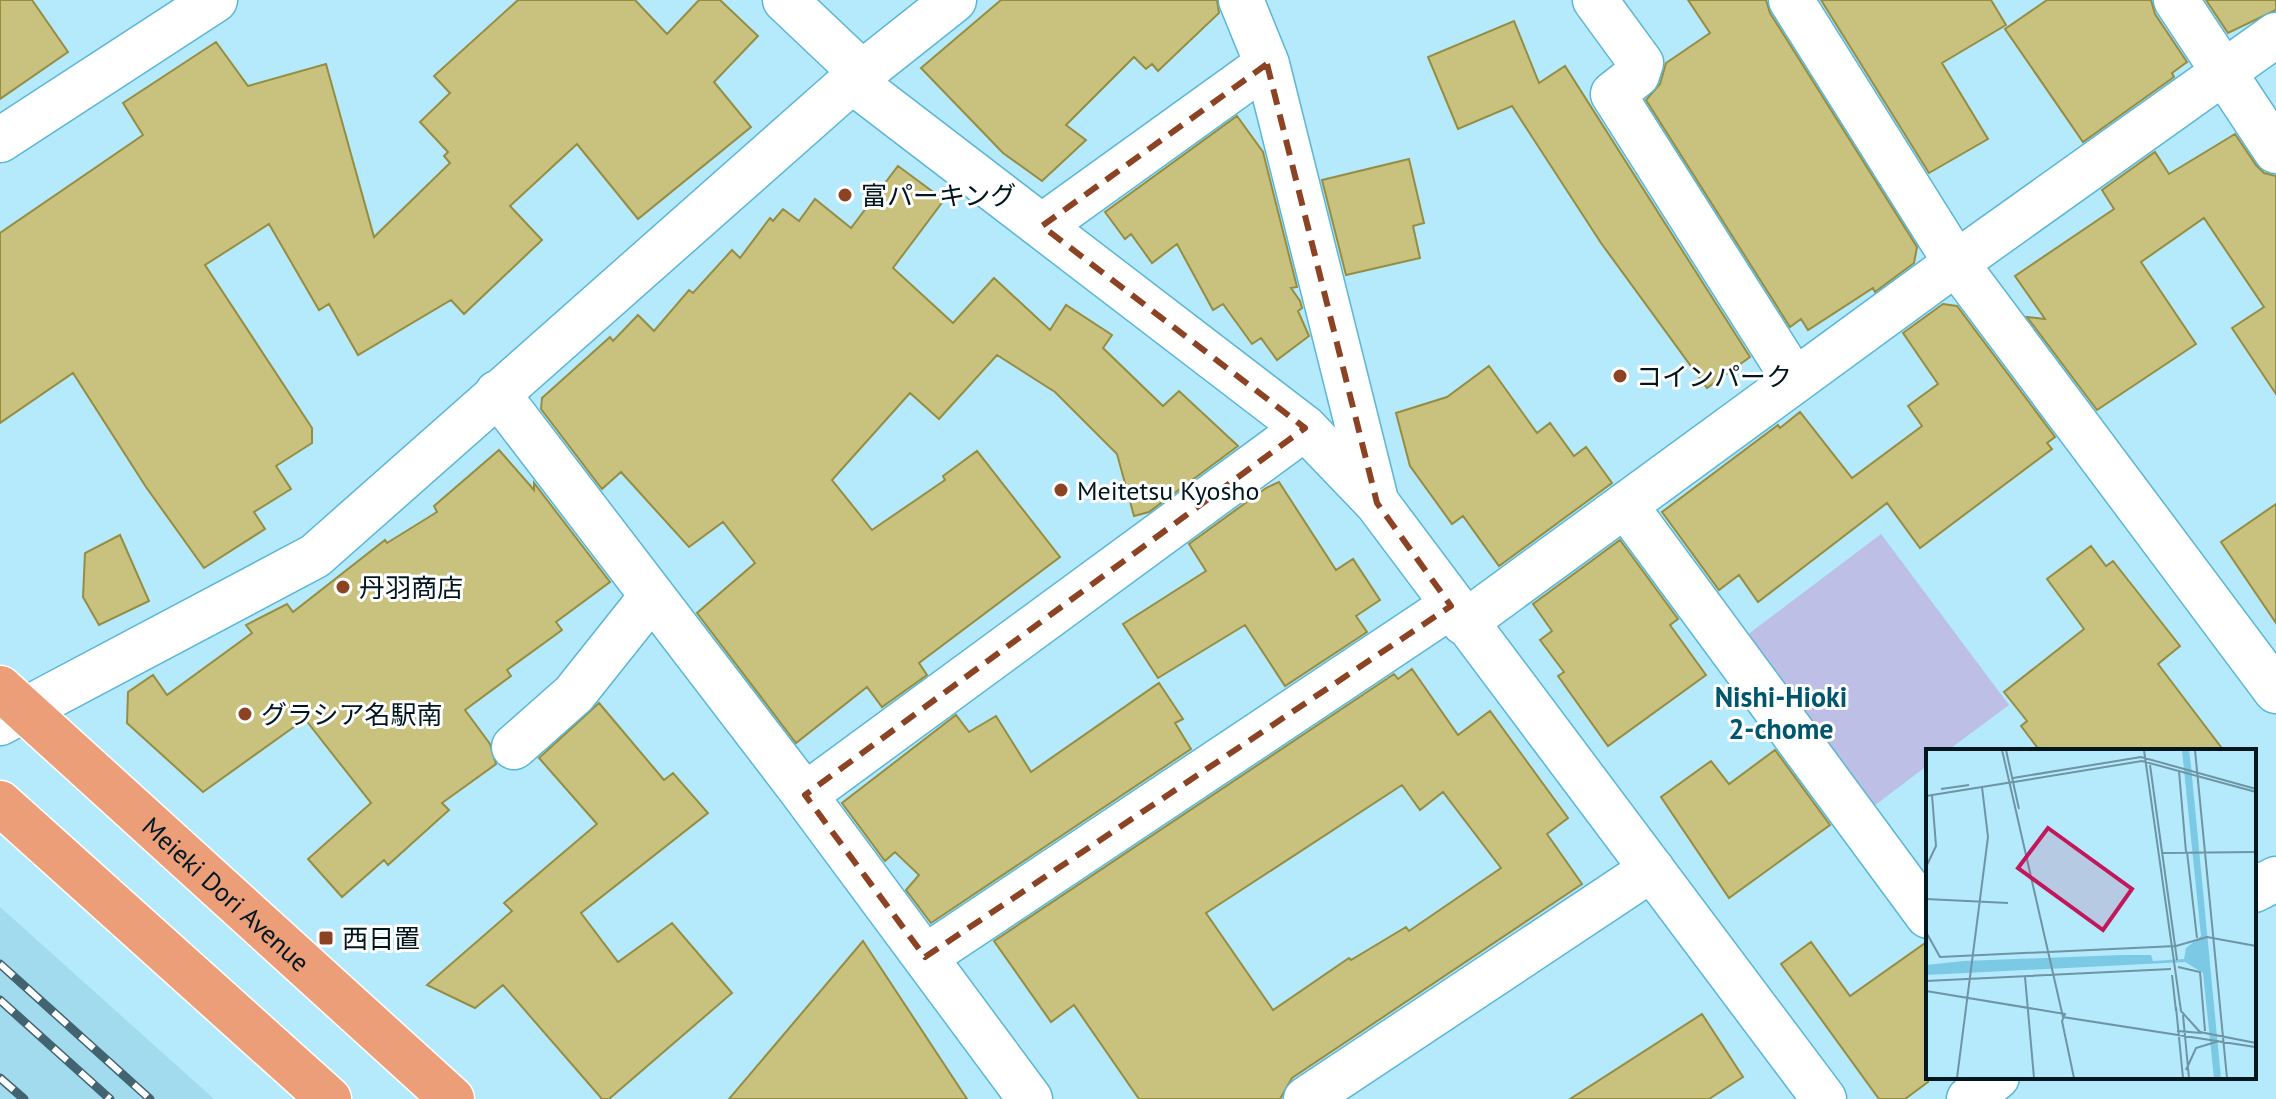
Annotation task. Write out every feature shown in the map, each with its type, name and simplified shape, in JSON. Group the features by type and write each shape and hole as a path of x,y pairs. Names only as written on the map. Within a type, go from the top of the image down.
{"main road":[{"name":"Meieki Dori Avenue","path":"8,707 452,1099"},
{"path":"0,803 329,1099"}],"street":[{"path":"0,140 215,0"},
{"path":"785,0 857,77 1042,226 1305,428 1377,503 1457,614 1824,1099"},
{"path":"8,707 315,556 857,77 954,0"},
{"path":"1241,0 1267,64 1377,503"},
{"path":"1595,0 1641,63 1637,75 1613,94 1795,381"},
{"path":"1791,0 1956,263 2276,691"},
{"path":"2176,0 2276,151"},
{"path":"925,957 1625,505 1956,263 2276,35"},
{"path":"1042,226 1267,64"},
{"path":"497,393 805,795 1030,1099"},
{"path":"805,795 1305,428"},
{"path":"1625,505 1926,913"},
{"path":"514,747 574,694 652,596"},
{"path":"1306,1099 1652,869"},
{"path":"2256,889 2276,879"},
{"path":"1969,1099 1994,1079"}],"highlighted area":[{"path":"1267,64 1377,503 1451,606 925,957 805,795 1305,428 1042,226"}],"shaded area":[{"path":"1881,534 2009,705 1950,749 1926,749 1926,767 1870,809 1742,639"},
{"path":"0,907 214,1099 0,1099"}],"building":[{"path":"0,0 32,0 68,52 0,99"},
{"path":"518,0 635,0 667,34 699,0 720,0 758,36 714,82 751,127 638,219 577,144 510,206 542,240 464,314 451,300 358,355 329,304 319,310 269,224 205,265 312,428 312,443 276,466 291,489 254,512 265,529 204,568 146,487 73,373 0,423 0,233 143,135 123,103 216,42 248,86 326,64 374,237 450,163 444,156 448,152 420,122 450,93 434,76"},
{"path":"1001,0 1217,0 1219,13 1158,71 1152,64 1146,69 1134,57 1066,125 1086,140 1042,181 1003,153 921,68"},
{"path":"1688,0 1766,0 1770,13 1917,247 1914,263 1875,292 1873,288 1808,330 1801,319 1790,327 1646,100 1660,84 1666,63 1710,33"},
{"path":"1821,0 1991,0 2006,25 1942,63 1988,139 1929,173"},
{"path":"2047,0 2151,0 2155,14 2187,62 2172,73 2174,77 2083,142 2005,29"},
{"path":"2206,0 2276,0 2276,10 2228,33"},
{"path":"1514,21 1539,83 1565,66 1750,357 1707,388 1601,243 1512,106 1458,129 1428,57"},
{"path":"1237,116 1263,152 1297,287 1291,288 1300,301 1302,308 1298,311 1309,336 1277,360 1261,338 1252,344 1223,304 1213,310 1177,244 1152,263 1131,234 1125,239 1105,212"},
{"path":"2235,134 2256,165 2264,173 2276,176 2276,394 2232,328 2264,307 2204,218 2141,262 2196,344 2097,410 2027,317 2045,319 2015,276 2114,209 2102,190 2155,152 2169,174"},
{"path":"1409,159 1424,223 1413,226 1420,258 1346,275 1322,180"},
{"path":"898,166 944,200 893,268 953,323 994,278 1050,330 1066,305 1112,335 1103,348 1163,406 1179,391 1238,446 1149,512 1134,516 1117,454 1055,392 997,355 939,419 910,393 832,480 872,530 945,480 943,476 977,451 1060,557 919,663 927,675 882,707 867,687 796,743 697,613 755,563 723,522 689,547 621,472 602,489 541,409 542,398 610,337 613,341 638,315 654,331 689,290 693,293 732,250 740,258 770,218 773,221 783,209 799,221 815,199 851,228"},
{"path":"1943,304 1957,306 2055,437 2047,443 2052,449 1920,548 1887,503 1758,602 1739,575 1719,590 1662,512 1800,412 1852,478 1922,426 1908,406 1938,384 1903,333"},
{"path":"1489,366 1537,433 1550,423 1574,456 1586,447 1612,483 1499,566 1463,516 1452,524 1410,466 1396,413 1447,397"},
{"path":"499,450 534,490 534,483 610,582 556,622 562,630 507,670 511,676 465,710 490,744 496,764 442,803 449,810 388,865 384,860 342,897 308,859 371,803 305,719 203,792 127,723 128,692 153,675 167,695 252,633 246,625 287,604 293,612 385,540 387,543 437,512 434,506"},
{"path":"1279,482 1336,570 1353,559 1380,600 1356,616 1367,632 1285,686 1245,625 1158,678 1123,624 1206,571 1189,544 1266,488"},
{"path":"2276,504 2276,623 2221,542"},
{"path":"120,535 149,601 99,625 83,597 85,553"},
{"path":"1620,540 1678,619 1670,625 1706,675 1608,746 1558,676 1564,672 1540,640 1552,631 1533,604"},
{"path":"2091,546 2106,566 2113,561 2180,646 2158,664 2222,749 2038,749 2021,726 2027,721 2004,692 2084,629 2047,579"},
{"path":"1412,669 1458,735 1490,711 1568,818 1547,834 1582,884 1292,1078 1280,1099 1139,1099 1074,1005 1051,1022 994,941 1394,674 1398,679","holes":["1402,785 1420,810 1443,792 1501,868 1409,931 1406,927 1351,960 1349,958 1273,1010 1206,913"]},
{"path":"1159,683 1183,719 1175,723 1191,749 931,923 906,890 919,875 895,852 885,861 842,803 956,715 969,732 996,716 1031,772"},
{"path":"599,703 664,780 673,773 708,813 581,913 618,962 672,923 732,993 609,1099 602,1099 503,985 475,1008 427,985 512,911 504,903 597,824 539,758"},
{"path":"1775,750 1830,825 1729,898 1661,797 1711,761 1729,784"},
{"path":"863,941 967,1099 729,1099"},
{"path":"1811,942 1850,996 1926,942 1928,1082 1905,1099 1879,1099 1781,964"},
{"path":"1702,1014 1743,1077 1709,1099 1570,1099"}],"railway":[{"path":"0,964 150,1099"},
{"path":"0,1000 110,1099"},
{"path":"0,1078 24,1099"}],"place":[{"name":"富パーキング","path":"845,195"},
{"name":"コインパーク","path":"1620,376"},
{"name":"Meitetsu Kyosho","path":"1061,490"},
{"name":"丹羽商店","path":"343,587"},
{"name":"グラシア名駅南","path":"245,714"},
{"name":"西日置","path":"326,938"}],"district":[{"name":"Nishi-Hioki 2-chome","path":"1781,712"}]}
